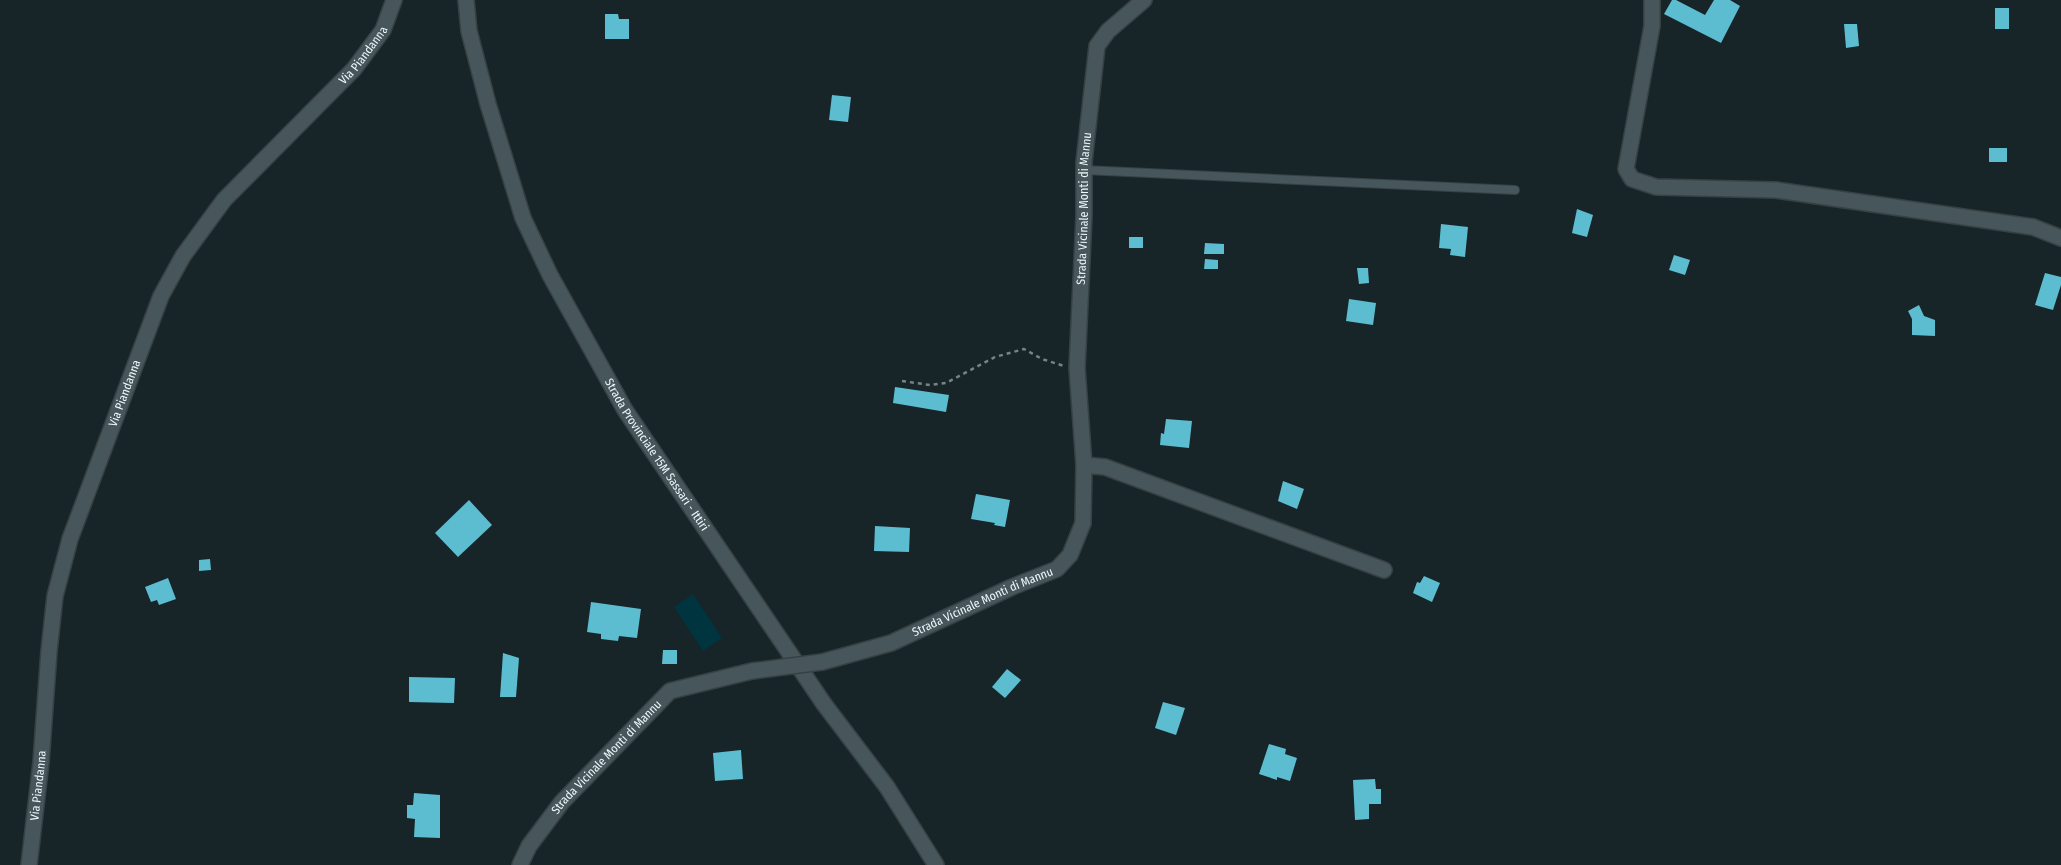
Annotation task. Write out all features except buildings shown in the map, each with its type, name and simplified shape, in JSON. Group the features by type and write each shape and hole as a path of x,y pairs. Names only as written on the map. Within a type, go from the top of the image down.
{"street":[{"name":"Via Piandanna","path":"29,865 41,762 55,596 70,539 161,296 183,256 224,200 354,69 383,30 394,0"},
{"name":"Strada Provinciale 15M Sassari - Ittiri","path":"466,0 469,31 488,104 523,218 550,276 625,410 824,704 888,787 936,865"},
{"name":"Strada Vicinale Monti di Mannu","path":"520,865 529,846 562,802 670,691 752,671 822,662 891,643 1012,587 1056,569 1070,555 1082,523 1084,465 1077,368 1084,170 1097,46 1108,31 1144,0"},
{"path":"1652,0 1652,26 1626,169 1632,179 1656,187 1776,190 2033,227 2061,238"},
{"path":"1084,465 1105,467 1384,570"}],"lane":[{"path":"1084,170 1515,190"}],"path":[{"path":"902,381 930,385 946,383 995,357 1024,349 1054,363 1077,368"}],"shaded area":[{"path":"693,594 722,638 703,651 674,607"}]}
